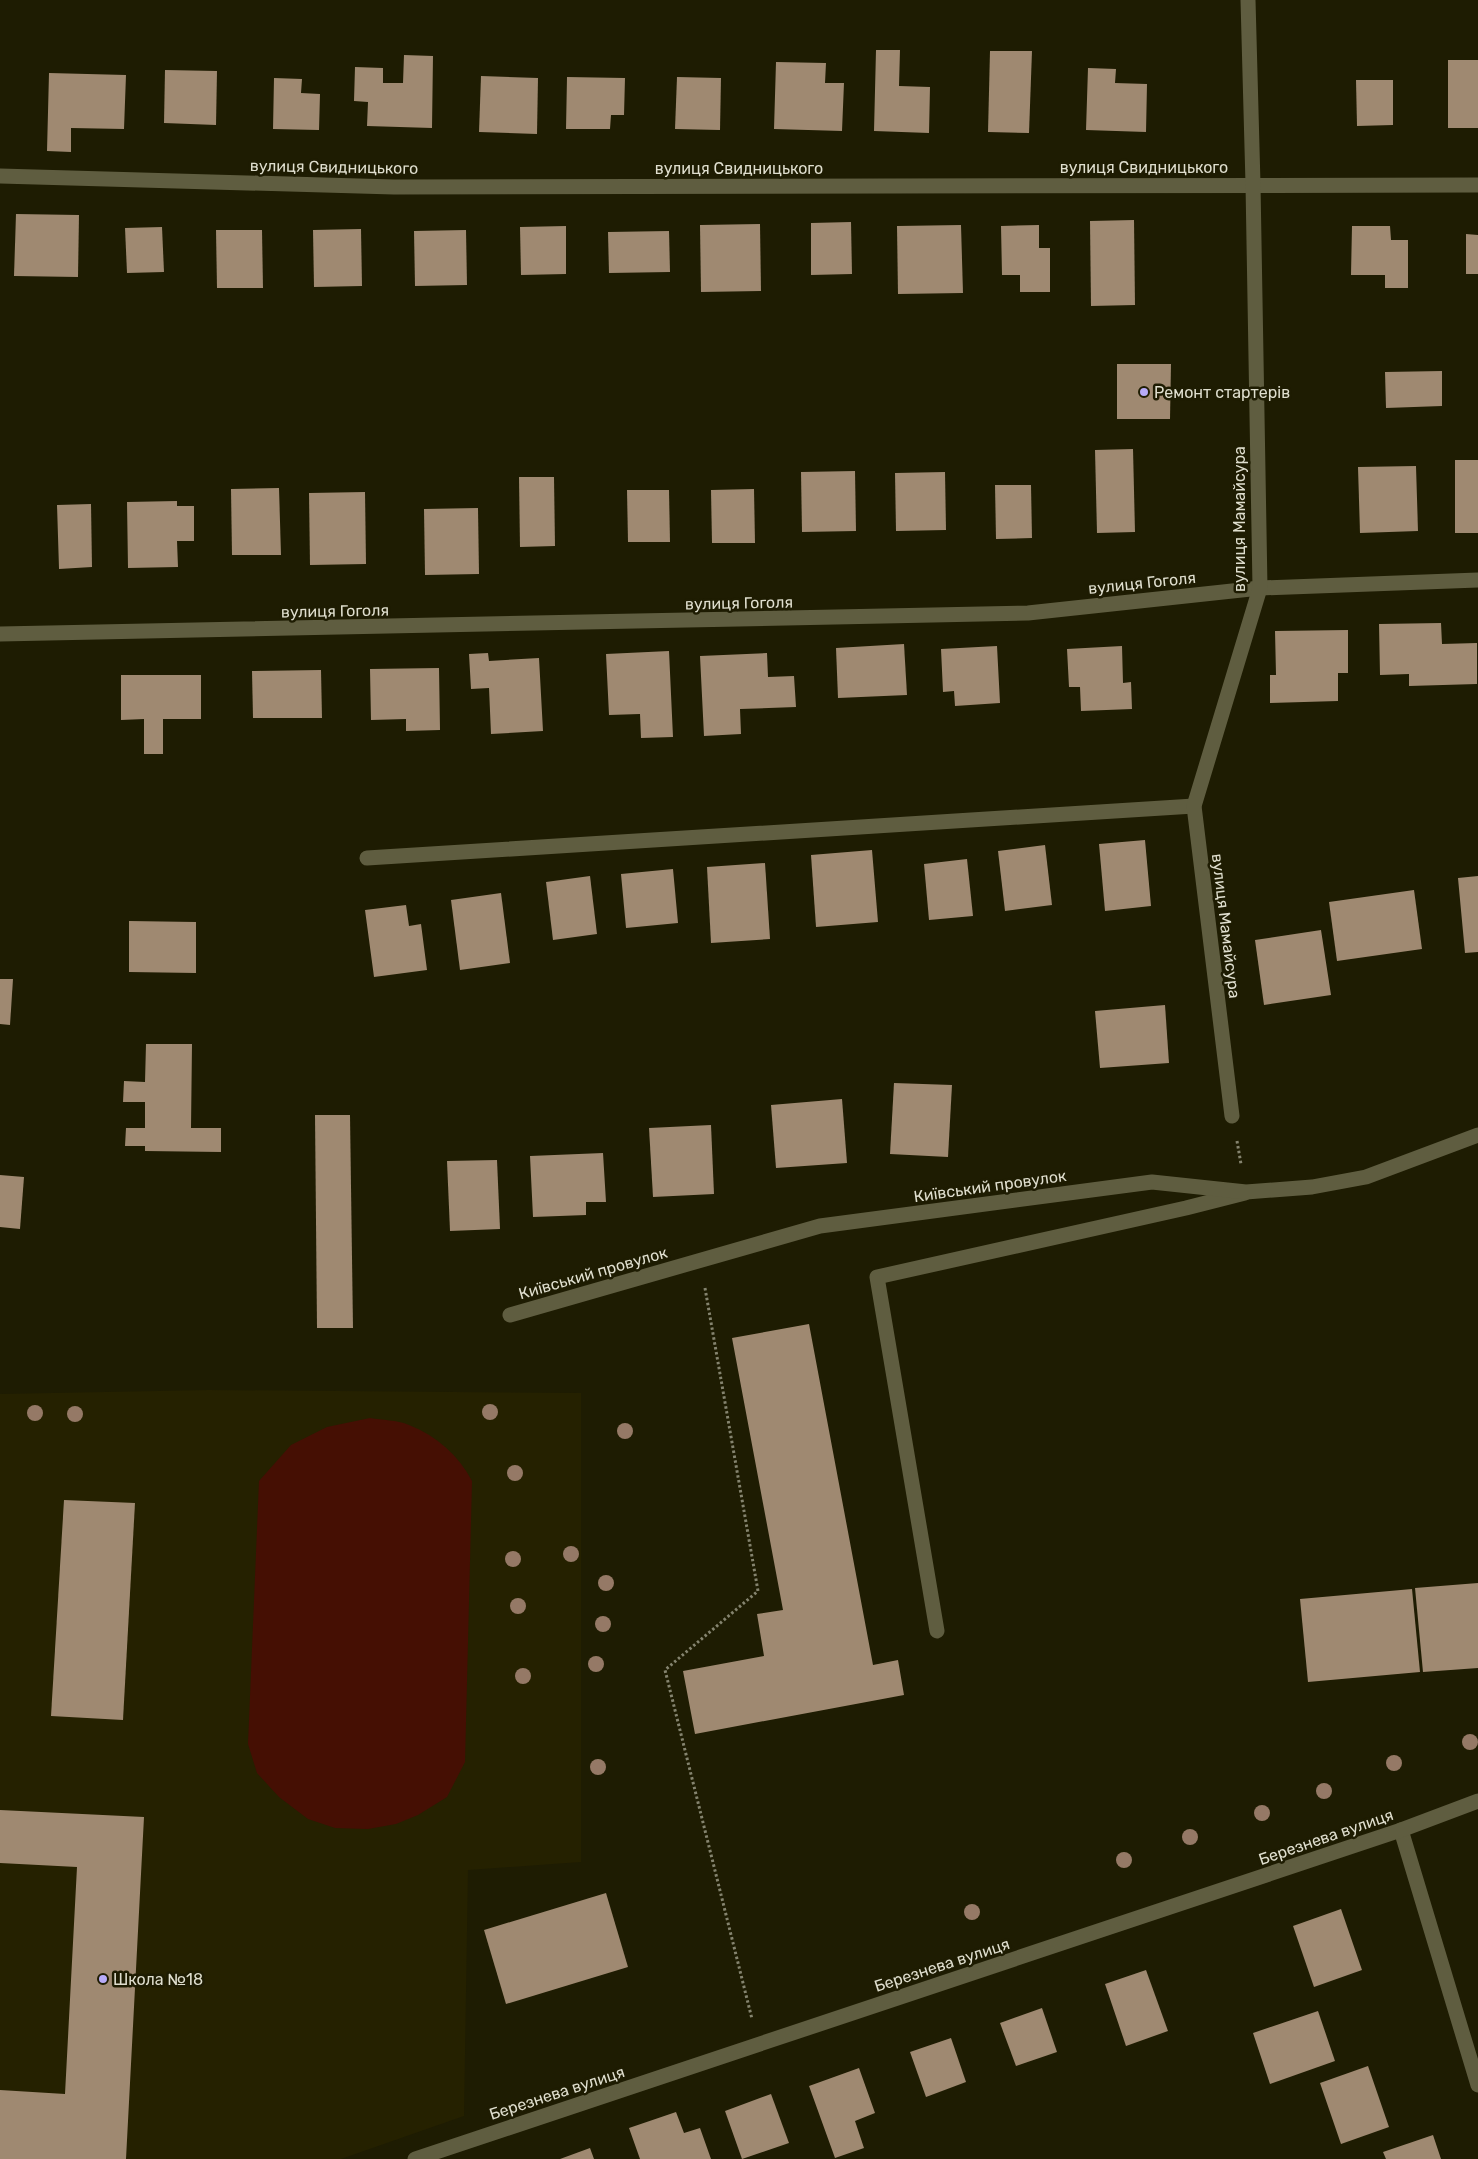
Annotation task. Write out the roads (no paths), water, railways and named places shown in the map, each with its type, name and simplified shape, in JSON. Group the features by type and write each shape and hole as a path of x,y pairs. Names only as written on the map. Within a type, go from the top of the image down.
{"street":[{"name":"вулиця Мамайсура","path":"1232,1116 1194,806 1260,588 1248,0"},
{"name":"вулиця Свидницького","path":"0,176 394,187 1478,185"},
{"name":"вулиця Гоголя","path":"0,634 1028,613 1260,588 1478,580"},
{"path":"367,858 1194,806"},
{"name":"Київський провулок","path":"510,1315 820,1226 1152,1182 1246,1192 1312,1187 1366,1177 1478,1136"},
{"path":"937,1631 877,1277 1186,1208 1246,1192"},
{"name":"Березнева вулиця","path":"416,2159 1401,1830 1478,1801"},
{"path":"1401,1830 1478,2085"}],"place":[{"name":"Ремонт стартерів","path":"1144,392"},
{"name":"Школа №18","path":"103,1979"}]}
